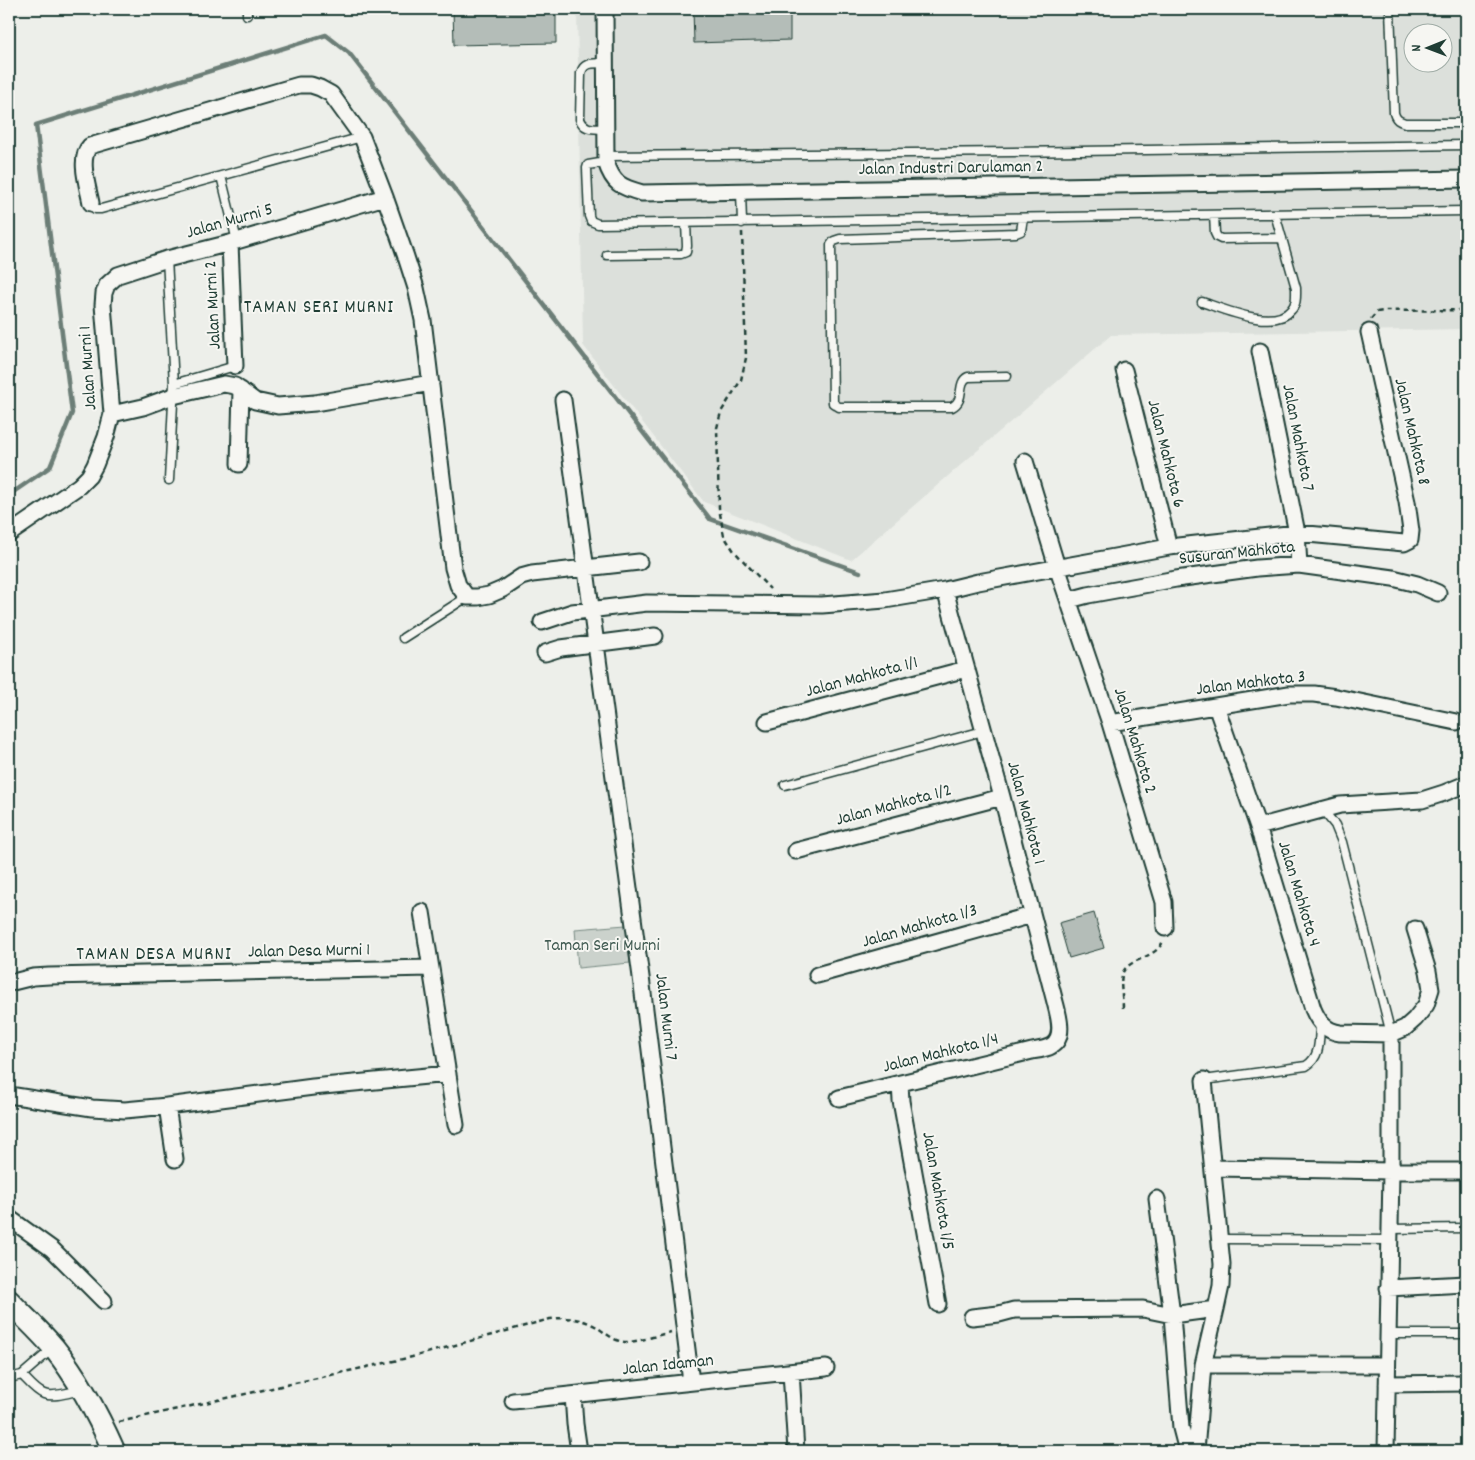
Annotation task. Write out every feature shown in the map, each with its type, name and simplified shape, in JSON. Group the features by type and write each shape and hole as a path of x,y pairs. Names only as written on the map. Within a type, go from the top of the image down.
{"street":[{"name":"Jalan Industri Darulaman 2","path":"605,9 605,159 609,172 622,188 642,192 1466,179"},
{"path":"91,203 84,162 84,155 90,146 300,85 310,85 331,94 362,137 385,196 416,288 423,320 453,568 458,585 467,597 478,597 489,595 503,589 521,577 532,574 639,562"},
{"name":"Jalan Murni 5","path":"103,305 107,285 118,275 385,196"},
{"name":"Jalan Murni 2","path":"233,242 235,366"},
{"name":"Jalan Murni 1","path":"9,534 79,486 89,476 100,453 112,414 103,305"},
{"name":"Jalan Mahkota 8","path":"1297,533 1404,543 1410,540 1411,531 1407,502 1369,332"},
{"name":"Jalan Mahkota 7","path":"1260,351 1297,533 1299,565"},
{"name":"Jalan Mahkota 6","path":"1124,370 1169,547"},
{"path":"112,414 143,407 173,390 224,384 235,386 255,401 278,406 315,403 431,383"},
{"path":"240,464 241,390"},
{"name":"Jalan Murni 7","path":"563,400 641,978 691,1382"},
{"name":"Jalan Mahkota 2","path":"1025,461 1057,567 1110,723 1164,902 1165,928"},
{"path":"542,622 565,614 591,609 648,603 822,605 885,600 1169,547 1297,533"},
{"name":"Susuran Mahkota","path":"1069,600 1176,580 1256,568 1299,565 1393,578 1417,584 1438,593"},
{"name":"Jalan Mahkota 1","path":"944,590 1002,796 1060,1025 1058,1038 1052,1046"},
{"path":"545,653 561,648 655,636"},
{"name":"Jalan Mahkota 1/1","path":"766,722 966,669"},
{"name":"Jalan Mahkota 3","path":"1110,723 1289,694 1314,694 1456,722"},
{"name":"Jalan Mahkota 4","path":"1216,706 1258,827 1313,1009 1320,1022"},
{"path":"1258,827 1340,804 1422,800 1466,784"},
{"name":"Jalan Mahkota 1/2","path":"796,851 1002,796"},
{"path":"422,912 456,1125"},
{"name":"Jalan Mahkota 1/3","path":"817,975 1032,916"},
{"path":"1320,1022 1326,1029 1332,1032 1392,1034 1405,1028 1415,1019 1426,1005 1431,989 1428,971 1415,929"},
{"name":"Jalan Desa Murni 1","path":"9,983 33,977 49,976 431,968"},
{"path":"1386,1451 1392,1034"},
{"name":"Jalan Mahkota 1/4","path":"839,1098 1052,1046"},
{"path":"9,1095 92,1108 125,1110 313,1087 448,1074"},
{"path":"1196,1451 1203,1365 1221,1286 1222,1264 1204,1080"},
{"name":"Jalan Mahkota 1/5","path":"900,1083 901,1101 938,1304"},
{"path":"167,1106 175,1159"},
{"path":"1213,1168 1466,1171"},
{"path":"1157,1200 1172,1315 1181,1428 1187,1451"},
{"path":"9,1218 52,1249 104,1301"},
{"path":"1388,1288 1466,1284"},
{"path":"9,1302 38,1329 69,1368 114,1451"},
{"path":"972,1317 1014,1310 1143,1309 1172,1315 1216,1308"},
{"path":"1203,1365 1387,1365"},
{"name":"Jalan Idaman","path":"513,1401 826,1368"},
{"path":"791,1372 796,1451"},
{"path":"1387,1384 1466,1383"},
{"path":"573,1395 579,1451"}],"lane":[{"path":"1390,9 1394,113 1396,118 1399,122 1405,123 1466,123"},
{"path":"605,63 586,64 582,67 580,120 582,126 586,128 605,129"},
{"path":"91,203 95,209 101,209 362,137"},
{"path":"1466,145 605,159 590,164 587,168 589,216 591,221 598,224 1466,211"},
{"path":"221,176 233,242"},
{"path":"741,191 742,223"},
{"path":"1202,302 1248,317 1261,319 1275,318 1287,314 1293,309 1296,299 1296,288 1275,214"},
{"path":"1214,215 1215,233 1221,239 1282,238"},
{"path":"1007,376 968,377 964,379 959,400 952,407 836,406 833,403 831,245 834,241 840,239 1016,234 1021,232 1023,218"},
{"path":"607,255 681,254 686,252 686,223"},
{"path":"167,259 173,390 169,480"},
{"path":"173,390 235,366"},
{"path":"403,638 467,597"},
{"path":"785,785 983,731"},
{"path":"1322,809 1335,826 1342,842 1392,1034"},
{"path":"1204,1080 1306,1066 1313,1062 1317,1054 1320,1022"},
{"path":"1220,1239 1389,1234 1466,1228"},
{"path":"1388,1334 1466,1334"},
{"path":"9,1378 22,1375 54,1348"},
{"path":"22,1375 45,1395 82,1390"}],"path":[{"path":"742,223 746,358 741,380 718,420 719,508 722,528 728,542 783,604"},
{"path":"1384,311 1466,310"},
{"path":"1123,1008 1123,973 1127,967 1157,950 1162,945 1165,928"},
{"path":"102,1426 412,1357 550,1319 563,1317 579,1319 614,1339 624,1342 685,1328"}],"shaded area":[{"path":"577,9 1466,9 1466,329 1111,335 851,560 704,502 583,345"}],"green space":[{"name":"Taman Seri Murni","path":"626,925 630,963 578,968 575,929"}],"building":[{"path":"453,9 556,9 556,43 454,45"},
{"path":"693,9 790,9 790,40 694,43"},
{"path":"1094,913 1104,948 1069,958 1059,923"}],"waterway":[{"path":"9,495 50,467 72,413 36,125 326,35 349,53 710,519 860,572"}],"district":[{"name":"TAMAN SERI MURNI","path":"319,308"},
{"name":"TAMAN DESA MURNI","path":"154,955"}]}
